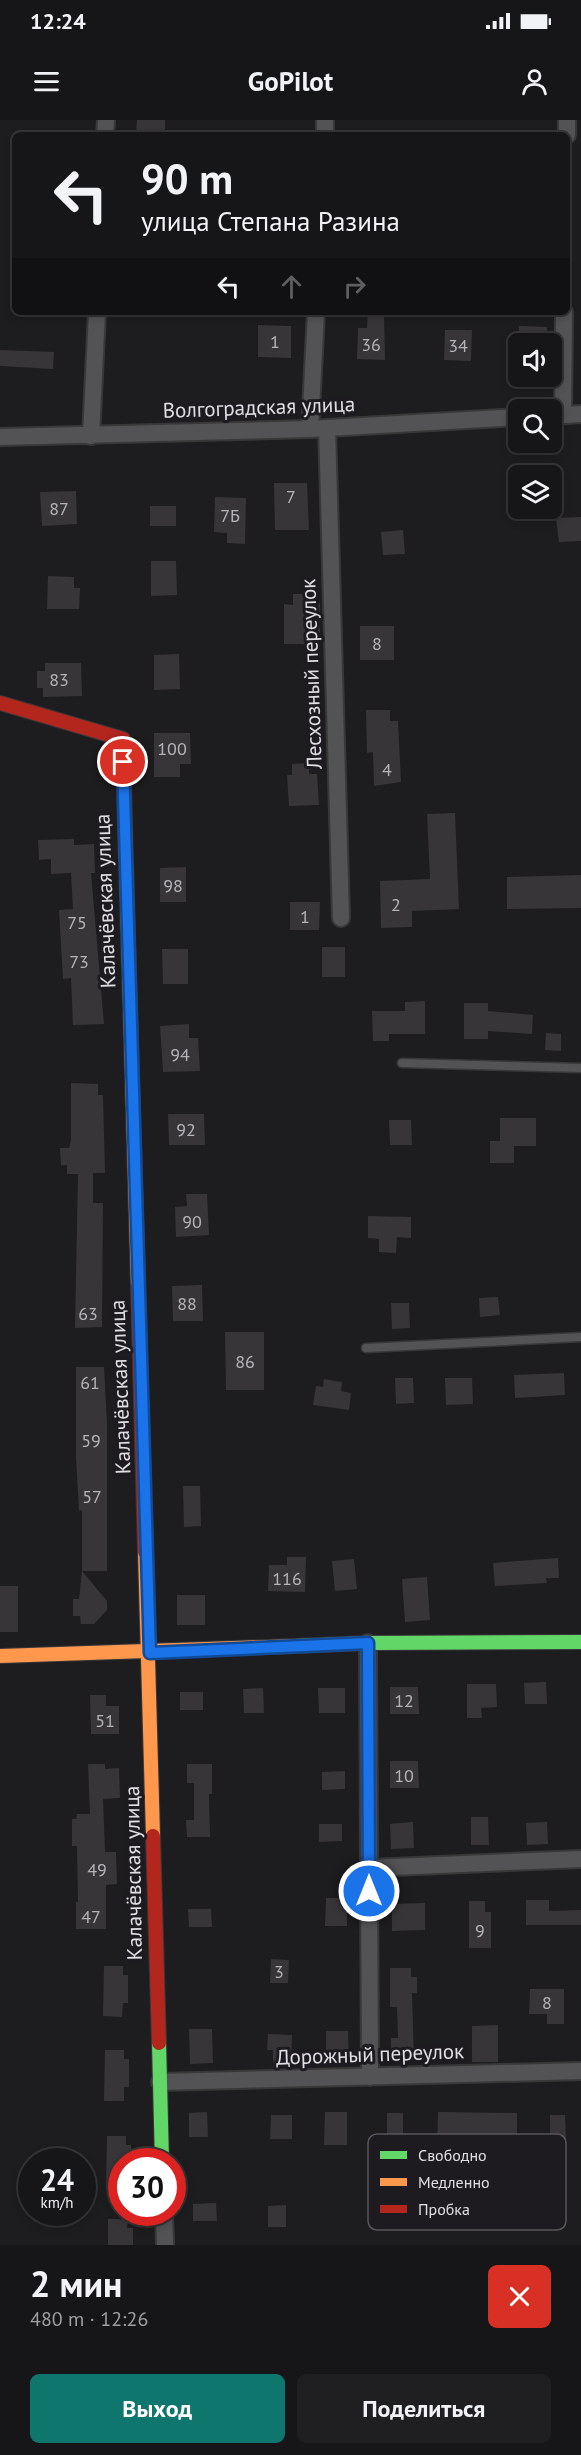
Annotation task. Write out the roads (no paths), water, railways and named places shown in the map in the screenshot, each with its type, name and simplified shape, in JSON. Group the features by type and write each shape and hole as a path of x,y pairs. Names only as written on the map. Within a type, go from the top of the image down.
{"street":[{"path":"92,436 97,315"},
{"name":"Лесхозный переулок","path":"316,315 341,918"},
{"path":"558,399 564,315"},
{"path":"562,415 581,414"},
{"name":"Волгоградская улица","path":"0,437 319,428 508,418"},
{"name":"Калачёвская улица","path":"0,702 123,739 150,1653 162,2148"},
{"path":"0,1656 150,1653 368,1643 581,1642"},
{"path":"368,1643 370,2077"},
{"path":"369,1868 581,1859"},
{"name":"Дорожный переулок","path":"160,2082 581,2071"},
{"path":"164,2226 165,2245"}],"lane":[{"path":"402,1063 581,1068"},
{"path":"366,1348 581,1337"}]}
